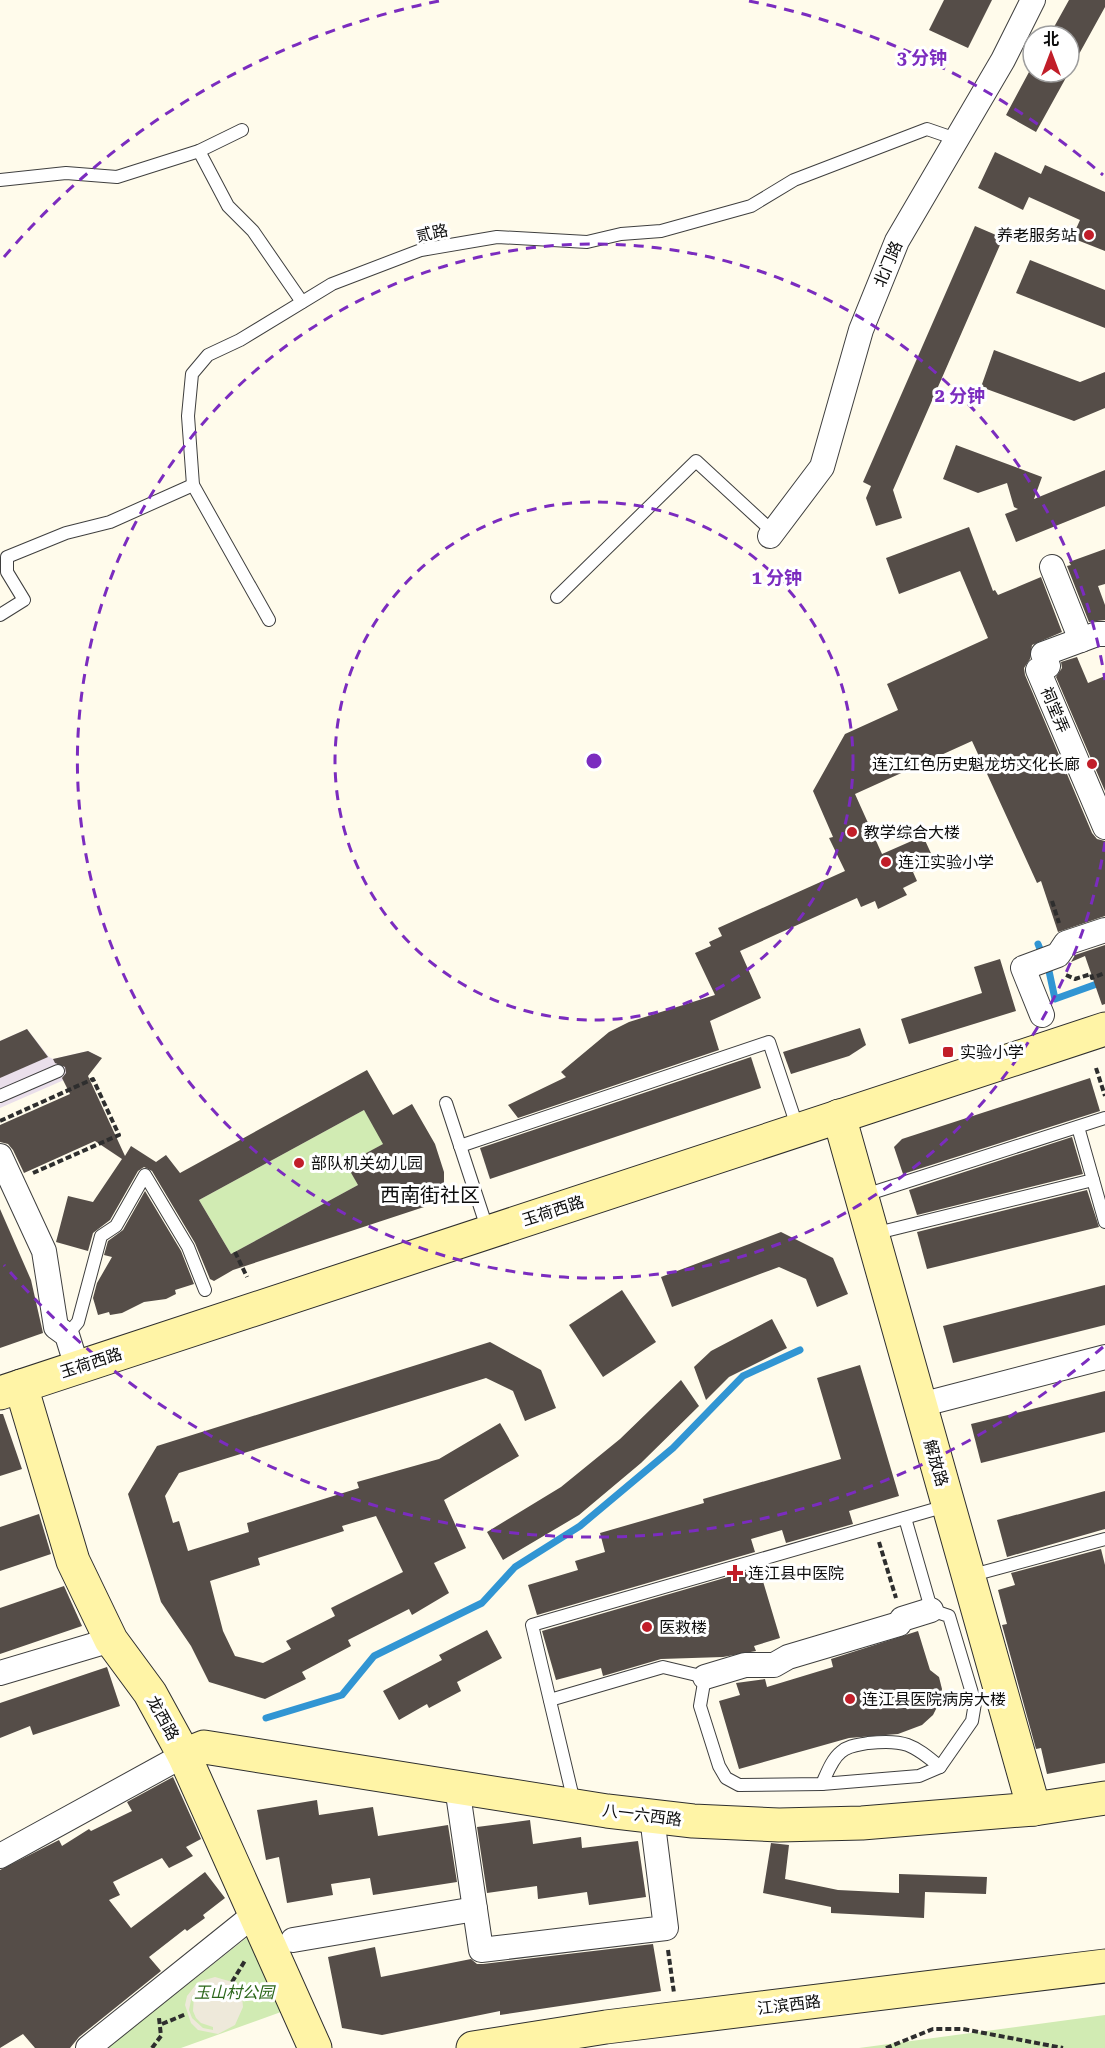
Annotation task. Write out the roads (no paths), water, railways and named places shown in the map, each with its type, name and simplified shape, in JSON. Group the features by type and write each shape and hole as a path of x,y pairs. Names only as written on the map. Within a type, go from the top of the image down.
{"street":[{"name":"北门路","path":"771,534 822,467 861,330 897,241 1004,60 1033,0"},
{"path":"1052,567 1081,640 1097,634 1105,634"},
{"name":"祠堂弄","path":"1081,640 1043,654 1048,666 1038,670 1105,827"},
{"path":"1042,1015 1023,968 1058,955 1066,943 1105,930"},
{"name":"玉荷西路","path":"11,1390 1105,1029"},
{"name":"解放路","path":"839,1116 1034,1809"},
{"path":"0,1156 44,1251 56,1327 66,1335 77,1367"},
{"path":"920,1405 1105,1357"},
{"name":"龙西路","path":"11,1390 73,1561 111,1640 150,1693 184,1755 315,2048"},
{"path":"705,1677 745,1665 774,1665 788,1657 899,1624 902,1619 932,1613"},
{"path":"0,1672 111,1640"},
{"name":"八一六西路","path":"184,1755 204,1748 652,1817 819,1825 905,1821 1034,1809 1105,1798"},
{"path":"0,1856 184,1755"},
{"path":"457,1787 481,1950 666,1928 652,1817"},
{"path":"293,1940 475,1909"},
{"path":"88,2048 255,1914"},
{"name":"江滨西路","path":"473,2048 606,2027 1105,1966"}],"lane":[{"name":"贰路","path":"269,620 193,485 188,416 192,374 208,355 240,340 332,284 421,250 497,237 587,242 621,234 661,231 751,206 794,180 927,129 956,139"},
{"path":"0,180 66,173 117,177 199,151 242,130"},
{"path":"199,151 228,206 253,231 302,302"},
{"path":"557,597 696,461 771,534"},
{"path":"0,615 24,600 7,572 7,557 66,533 110,522 193,485"},
{"path":"460,1146 769,1042 799,1130"},
{"path":"0,1096 58,1071"},
{"path":"446,1103 488,1232"},
{"path":"861,1196 1105,1118"},
{"path":"1078,1127 1105,1222"},
{"path":"66,1335 78,1322 101,1236 116,1226 145,1175 188,1248 205,1290"},
{"path":"872,1234 1093,1180"},
{"path":"575,1806 532,1625 949,1506"},
{"path":"550,1700 663,1667 705,1677 700,1706 719,1766 726,1778 739,1785 822,1784 919,1776 940,1767 972,1721 975,1703 949,1616 932,1613 905,1518"},
{"path":"968,1576 1105,1539"},
{"path":"822,1784 833,1761 841,1752 853,1745 894,1740 907,1743 940,1767"}],"waterway":[{"path":"1038,944 1049,971 1055,999 1105,981"},
{"path":"266,1718 342,1695 374,1656 482,1603 515,1567 580,1526 673,1448 743,1376 800,1350"}],"place":[{"name":"养老服务站","path":"1089,235"},
{"name":"连江红色历史魁龙坊文化长廊","path":"1092,764"},
{"name":"教学综合大楼","path":"852,832"},
{"name":"连江实验小学","path":"886,862"},
{"name":"实验小学","path":"948,1052"},
{"name":"部队机关幼儿园","path":"299,1163"},
{"name":"连江县中医院","path":"735,1573"},
{"name":"医救楼","path":"647,1627"},
{"name":"连江县医院病房大楼","path":"850,1699"}],"district":[{"name":"西南街社区","path":"430,1195"}],"park label":[{"name":"玉山村公园","path":"234,1992"}]}
